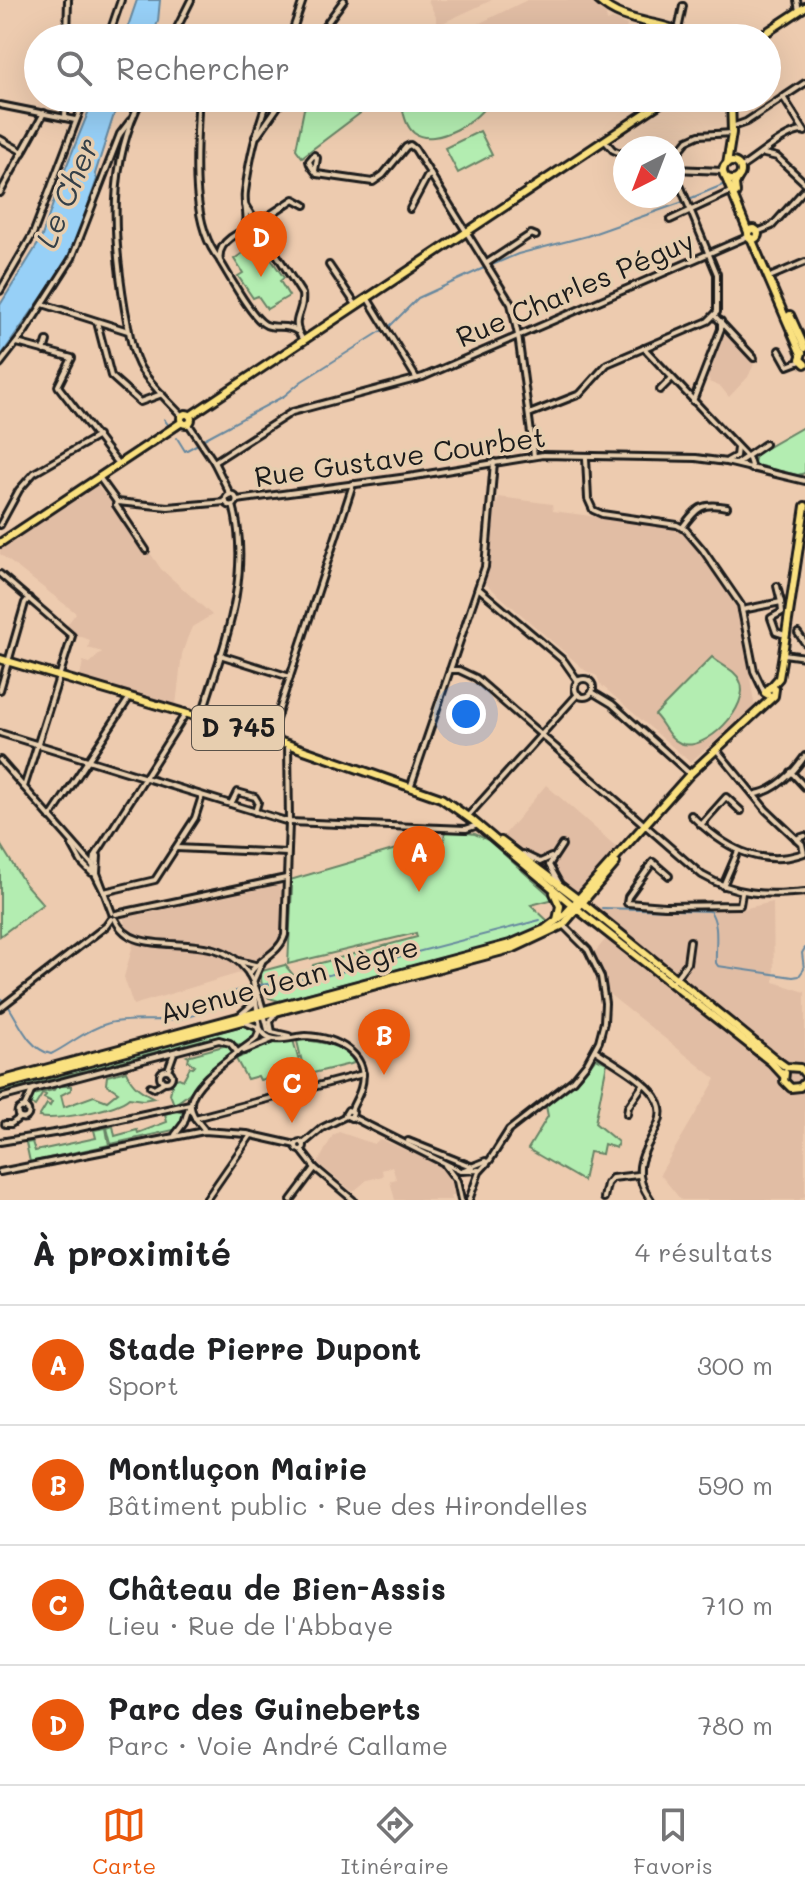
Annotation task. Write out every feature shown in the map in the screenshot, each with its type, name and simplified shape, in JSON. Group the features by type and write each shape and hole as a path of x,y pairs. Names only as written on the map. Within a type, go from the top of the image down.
{"main road":[{"path":"598,0 620,16 653,24"},
{"path":"779,24 802,9"},
{"path":"0,543 647,112"},
{"path":"731,112 729,155 732,191 772,276 803,356"},
{"path":"730,169 732,180 738,178"},
{"path":"730,169 738,178"},
{"path":"738,178 736,193 803,356"},
{"path":"785,654 805,506"},
{"path":"770,692 780,683 805,527"},
{"name":"D 745","path":"0,659 270,738 441,798 468,816 547,884 790,1068"},
{"name":"Avenue Jean Nègre","path":"563,921 690,774 759,711 770,692"},
{"name":"D 745","path":"490,835 564,888 586,916 674,981 784,1076"},
{"path":"547,884 559,902 563,921"},
{"name":"Avenue Jean Nègre","path":"0,1083 510,944 563,921 586,916"},
{"path":"803,1086 794,1089 787,1086 784,1076 790,1068 800,1068 805,1074"}],"street":[{"path":"67,24 68,0"},
{"path":"113,24 121,0"},
{"path":"179,24 191,0"},
{"path":"295,24 303,0"},
{"path":"326,24 344,0"},
{"path":"797,0 802,9"},
{"path":"679,24 683,6"},
{"path":"804,132 783,97 805,83"},
{"path":"0,105 24,109"},
{"path":"38,112 75,120"},
{"path":"65,112 65,117"},
{"path":"0,291 33,234 79,112"},
{"path":"136,112 119,165 116,200 118,262 129,331 141,368 185,419 214,462 230,494 235,495 237,500 233,505 240,566 235,604 201,718"},
{"path":"198,112 198,185 203,228 209,243 261,322 297,331"},
{"path":"244,230 248,218 244,198 255,137 263,112"},
{"path":"255,137 274,112"},
{"path":"685,144 699,135 732,130 761,112"},
{"path":"0,193 44,113"},
{"path":"0,364 72,258 120,134 133,118"},
{"path":"685,169 730,169 764,154 787,135 804,132"},
{"path":"0,139 23,152"},
{"path":"605,140 613,150"},
{"path":"315,171 324,177 373,182 383,175 401,151 412,146 511,304 534,456"},
{"path":"764,154 777,157 805,186"},
{"path":"410,209 431,175"},
{"name":"Rue Charles Péguy","path":"214,462 292,412 417,379 772,226 805,186"},
{"path":"670,220 732,191"},
{"path":"209,243 214,247 222,245 244,230 257,226 294,199 305,205"},
{"path":"529,414 580,394 604,366 715,316 718,282 709,253 685,200"},
{"path":"245,205 302,294 303,301 296,317 297,331 303,340"},
{"path":"487,263 531,234 536,236"},
{"path":"220,261 222,245"},
{"path":"772,276 805,262"},
{"path":"329,265 356,305"},
{"path":"367,298 417,379"},
{"path":"43,304 129,331"},
{"path":"715,316 754,358"},
{"path":"283,326 296,317"},
{"path":"97,322 115,381 140,402 162,394"},
{"path":"693,401 724,328"},
{"path":"44,351 47,341"},
{"path":"17,343 72,358 58,386 118,464"},
{"path":"644,348 746,456 752,469"},
{"path":"779,350 788,366 803,356"},
{"path":"660,390 671,379"},
{"path":"0,525 19,490 34,473 98,436"},
{"path":"736,464 765,444"},
{"path":"726,462 736,456 736,446"},
{"name":"Rue Gustave Courbet","path":"237,500 534,456 696,458 805,481"},
{"path":"586,458 588,499 596,512 682,528 703,550 742,610 754,671 770,692"},
{"path":"411,785 485,567 494,462"},
{"path":"99,477 146,550"},
{"path":"270,738 353,484"},
{"path":"230,494 226,502 233,505"},
{"name":"Rue Gustave Courbet","path":"117,502 168,507 226,502"},
{"path":"682,528 702,505 727,507"},
{"path":"0,574 72,634 24,787"},
{"path":"777,586 782,612 771,618 776,632 782,634"},
{"path":"478,588 564,661 578,681"},
{"path":"0,690 29,598"},
{"path":"742,610 781,602"},
{"path":"798,633 805,643"},
{"path":"785,654 805,657"},
{"path":"220,655 290,677"},
{"path":"450,670 459,670 476,678 642,828 690,867 722,886 742,893 772,895 805,892"},
{"path":"578,681 590,681 592,692 612,704 690,774"},
{"path":"578,681 575,687 578,694 584,697 592,692"},
{"path":"468,816 578,694"},
{"path":"50,818 130,697"},
{"path":"95,871 95,856 186,713"},
{"path":"0,733 289,822 466,829 478,825"},
{"path":"249,974 255,965 277,950 285,935 288,744"},
{"path":"691,815 722,843 738,851 771,858 805,853 802,844 766,810 756,794 716,749"},
{"path":"756,794 773,788 805,756"},
{"path":"0,760 87,859 122,932 139,941 210,947 236,960 255,965"},
{"path":"791,772 805,787"},
{"path":"231,805 237,792 255,797 258,802 255,812"},
{"path":"104,892 155,880 195,818 202,795"},
{"path":"701,825 726,797 741,811"},
{"path":"796,839 805,836"},
{"path":"69,839 82,863 95,871"},
{"path":"562,845 550,861 550,870 564,888"},
{"path":"95,871 101,847"},
{"path":"176,848 287,853"},
{"path":"512,849 540,862 553,856"},
{"path":"722,886 738,851"},
{"path":"87,859 95,856"},
{"path":"669,876 653,862 627,903 740,905 742,893"},
{"path":"0,1008 106,926 114,916 287,878"},
{"path":"400,1139 460,1171 481,1169 509,1130 573,1080 595,1050 604,1022 603,1003 597,967 588,950 563,921"},
{"path":"674,981 687,963 690,941"},
{"path":"236,960 253,982 261,1013 274,1039"},
{"path":"253,982 263,961"},
{"path":"256,1045 269,1033 270,1022 277,1009 257,996"},
{"path":"257,996 240,1019 269,1033 339,1043 359,1060 362,1086 351,1111 346,1112 349,1117 474,1171"},
{"path":"173,1136 184,1123 199,1087 256,1039 261,1013"},
{"path":"238,1053 274,1039 292,1037"},
{"path":"0,1098 222,1040 232,1044 238,1053"},
{"path":"595,1050 655,1095 661,1114 638,1175 642,1188 651,1200"},
{"path":"150,1086 154,1088 172,1080 168,1070 174,1053"},
{"path":"195,1118 363,1074"},
{"path":"627,1114 628,1107 643,1085"},
{"path":"5,1124 28,1115 24,1108 32,1090"},
{"path":"190,1104 204,1131"},
{"path":"0,1142 190,1104"},
{"path":"301,1150 303,1144 322,1128 349,1117"},
{"path":"0,1172 204,1131 303,1144"},
{"path":"206,1200 251,1135"},
{"path":"296,1145 297,1150 301,1150 315,1168 353,1200"},
{"path":"469,1200 474,1171 491,1158"},
{"path":"440,1161 457,1181 461,1200"},
{"path":"291,1200 315,1168"},
{"path":"457,1181 460,1171"},
{"path":"604,1198 607,1184 612,1178 638,1175"}],"shaded area":[{"path":"428,0 492,0 440,24 436,24"},
{"path":"527,0 589,0 606,15 607,21 612,19 624,24 478,24"},
{"path":"726,330 749,354 749,360 754,364 748,377 729,397 721,387 706,378"},
{"path":"96,484 146,556 150,553 161,569 212,615 192,627 187,639 182,654 176,705 80,677 83,661 90,663 102,652 88,648 90,640 76,635 67,625 76,613 0,554 0,547"},
{"path":"499,497 552,504 553,511 674,527 683,533 699,550 739,612 755,708 690,762 600,684 597,676 586,671 486,584 484,578 489,565 495,507"},
{"path":"546,785 621,851 579,900 500,840"},
{"path":"279,885 283,897 281,938 263,957 240,973 133,1005 124,977 133,945 125,930 124,918"},
{"path":"773,902 774,982 805,992 805,1196 799,1200 681,1200 660,1174 716,1079 610,995 594,953 616,927 596,907 738,910"},
{"path":"339,1132 374,1144 380,1139 439,1165 453,1179 457,1196 451,1196 451,1200 395,1200 390,1181 396,1179 392,1166 382,1170 383,1176 367,1180 353,1192 318,1163 333,1135"}],"green space":[{"path":"303,112 362,112 302,157 296,149"},
{"path":"403,112 481,112 457,130 433,137 414,133"},
{"path":"480,131 492,155 458,173 445,148"},
{"path":"255,245 264,259 269,256 284,278 280,281 289,296 267,309 258,296 253,298 238,276 243,273 234,259"},
{"path":"805,426 805,473 798,475 754,463 756,454"},
{"path":"712,657 738,677 742,691 739,702 733,714 713,735 690,744 680,743 655,715"},
{"path":"445,830 475,834 488,840 554,899 531,905 549,922 516,938 279,1001 269,998 262,985 262,971 285,965 294,976 312,972 313,965 417,937 416,933 288,964 290,880 427,840 444,840"},
{"path":"0,844 25,884 43,904 0,936"},
{"path":"246,1025 253,1027 256,1034 241,1046 225,1038 210,1038 0,1093 0,1089"},
{"path":"293,1040 303,1076 286,1080 284,1073 260,1080 258,1076 247,1079 236,1059 267,1044"},
{"path":"297,1041 340,1046 356,1061 305,1075"},
{"path":"227,1045 233,1049 232,1052 189,1094 174,1104 170,1094 173,1080 183,1080 190,1067 195,1066 187,1056"},
{"path":"596,1058 607,1063 595,1123 618,1142 616,1148 604,1144 602,1154 589,1152 583,1181 528,1149 548,1116 546,1106 580,1078"},
{"path":"126,1071 137,1088 154,1098 129,1098 100,1110 48,1118 39,1117 47,1104 50,1106 52,1102 44,1098 46,1095 43,1093 35,1106 31,1104 28,1109 25,1106 32,1095 54,1090 56,1086 71,1086 71,1090 61,1095 64,1107 94,1096 107,1101 118,1092 106,1084 107,1076"},
{"path":"175,1111 184,1113 178,1129 111,1144 107,1128 113,1126 115,1136 137,1130 138,1133 167,1122 165,1114"},
{"path":"106,1128 109,1145 30,1162 26,1143 32,1142 35,1151 96,1138 94,1130"}],"water":[{"path":"137,0 160,0 157,24 129,24"},
{"name":"Le Cher","path":"88,112 115,112 95,174 97,179 63,267 0,357 0,305 41,239"}],"waterway":[{"path":"689,199 725,184"},
{"path":"492,265 666,208"},
{"path":"390,326 418,298 486,267"},
{"path":"204,439 284,396 302,381 383,330"},
{"path":"164,419 169,426"},
{"path":"177,438 185,451 198,444"},
{"path":"602,908 710,911 716,929 718,966 799,976 804,969 802,953 805,948"},
{"path":"260,985 325,976 540,920"},
{"path":"9,1007 31,1041 51,1054 106,1024 196,1015 218,997 249,987"},
{"path":"0,998 3,1001"}],"place":[{"name":"Parc des Guineberts","path":"261,277"},
{"name":"Stade Pierre Dupont","path":"419,892"},
{"name":"Montluçon Mairie","path":"384,1075"},
{"name":"Château de Bien-Assis","path":"292,1123"}]}
